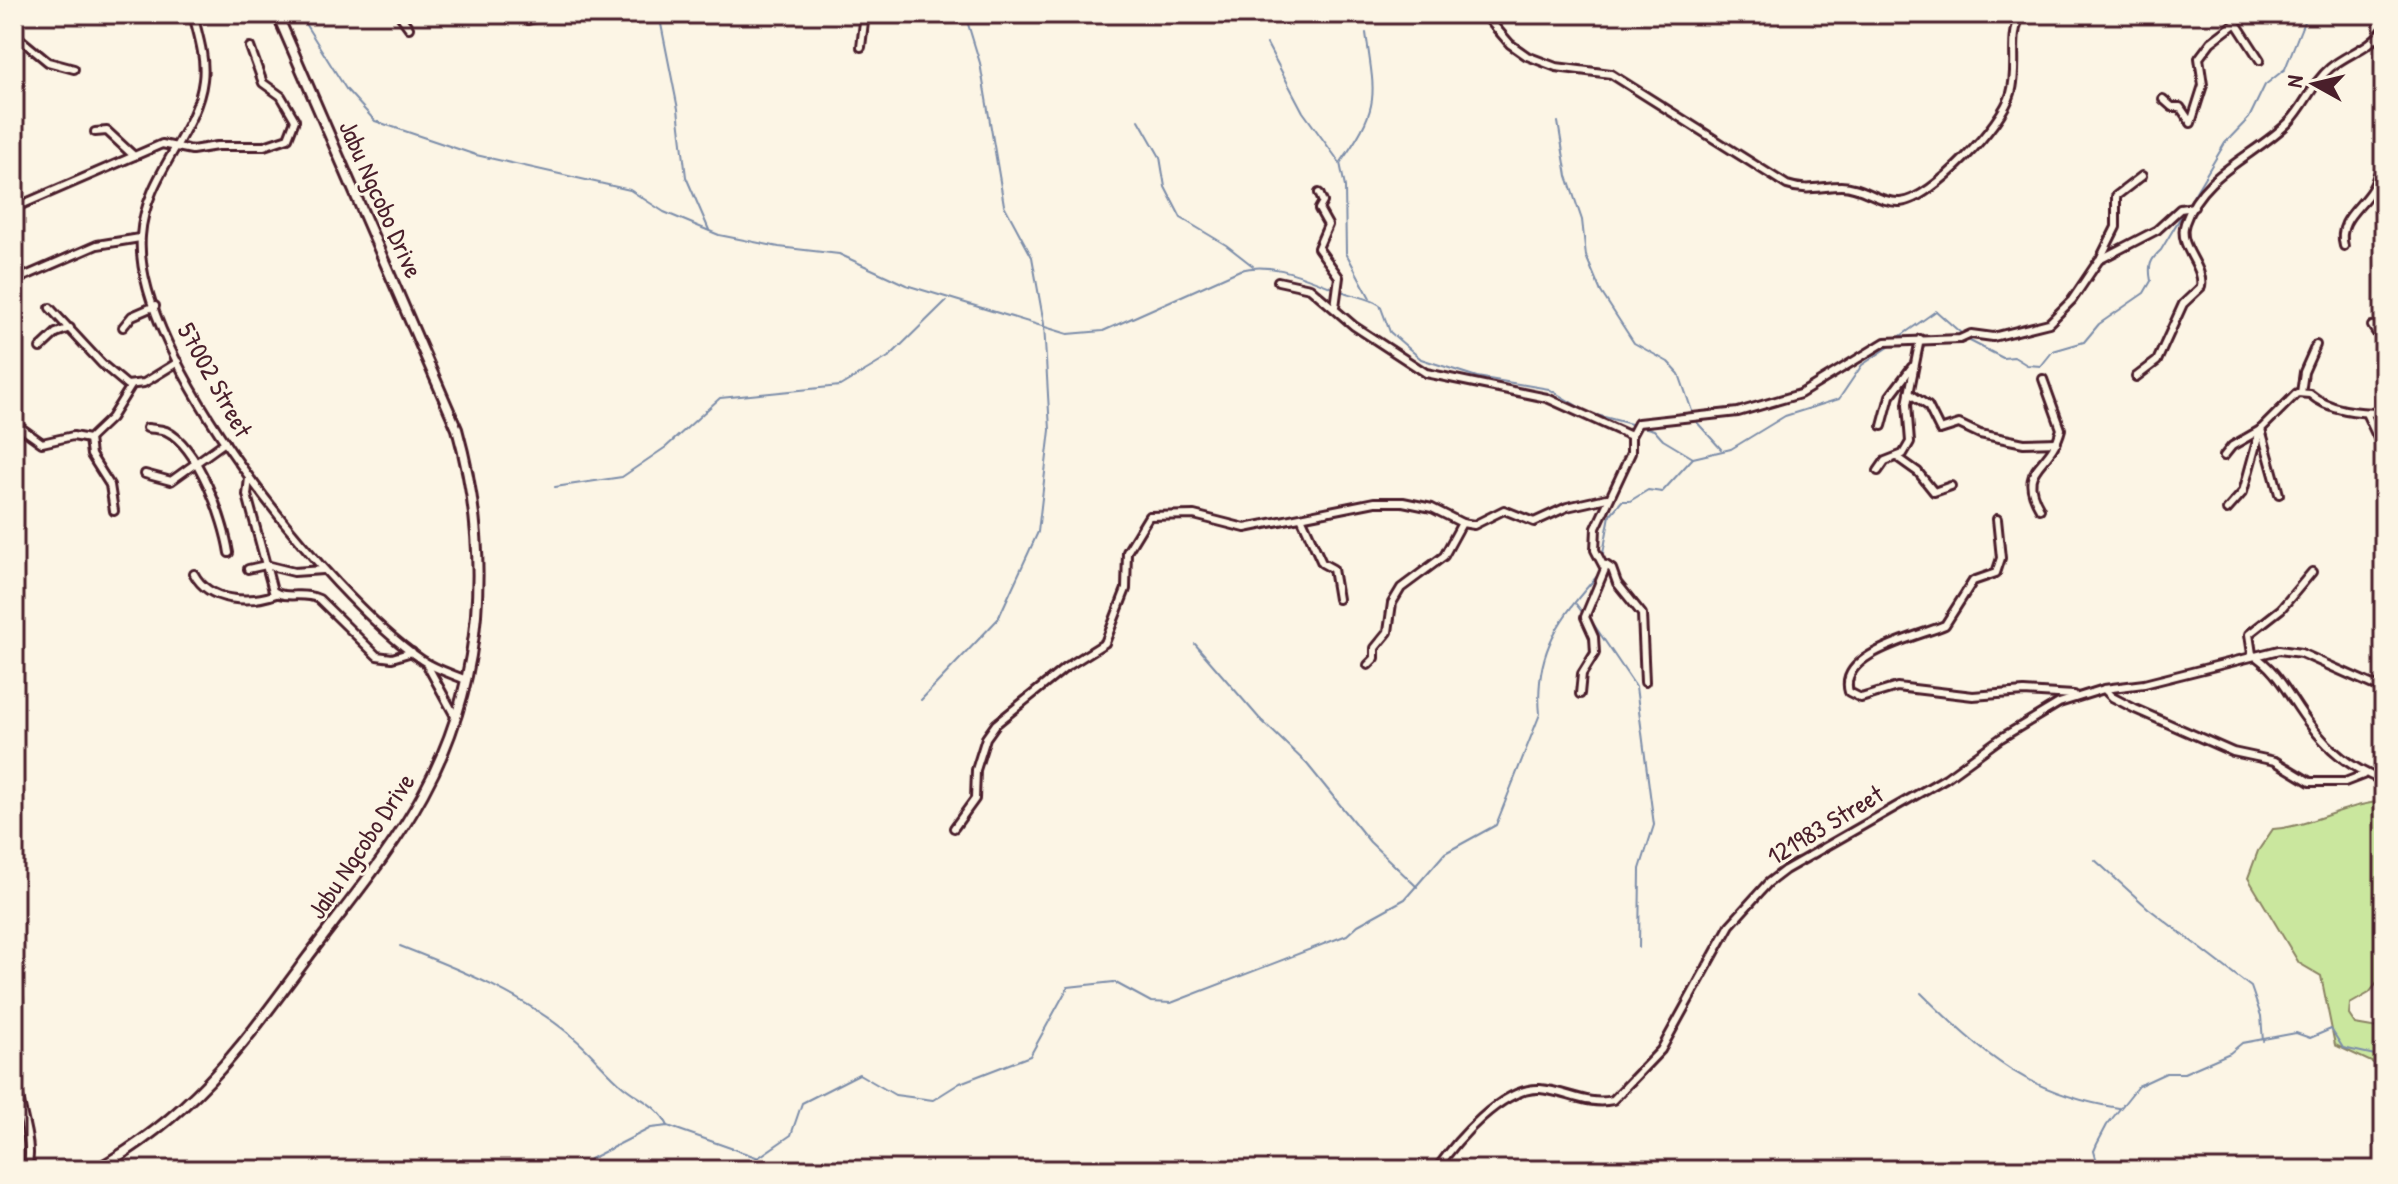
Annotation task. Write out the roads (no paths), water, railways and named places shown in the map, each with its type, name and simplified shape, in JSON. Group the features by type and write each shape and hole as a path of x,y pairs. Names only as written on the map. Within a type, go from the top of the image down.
{"main road":[{"name":"Jabu Ngcobo Drive","path":"95,1170 162,1128 201,1093 235,1054 404,827 436,768 456,718 476,627 479,568 473,493 457,429 429,357 277,14"}],"street":[{"name":"57002 Street","path":"193,14 203,79 198,98 151,190 140,238 143,267 155,306 178,362 225,442 249,478 323,570 424,662 466,680"},
{"path":"399,14 409,28"},
{"path":"528,17 552,14"},
{"path":"861,47 865,14"},
{"path":"1676,14 1702,18 1723,14"},
{"path":"1486,15 1510,44 1527,56 1556,67 1611,74 1787,185 1806,190 1848,186 1898,202 1916,199 1935,188 2003,110 2014,82 2014,37 2021,14"},
{"path":"2236,14 2236,23 2260,60"},
{"path":"2163,99 2172,107 2180,107 2191,123 2203,85 2199,58 2214,39 2236,23"},
{"path":"2136,377 2157,361 2183,304 2201,287 2201,277 2183,235 2192,208 2222,171 2285,125 2331,68 2361,51 2383,32"},
{"path":"14,34 48,62 74,69"},
{"path":"14,208 162,144 192,150 217,146 264,146 292,135 295,120 281,96 263,83 250,47"},
{"path":"95,132 107,131 134,156"},
{"path":"2344,246 2343,238 2350,213 2372,189 2377,172 2384,165"},
{"path":"1278,281 1310,288 1365,334 1426,373 1458,377 1547,398 1634,430 1738,412 1800,394 1893,342 1960,339 1971,334 1993,337 2049,323 2072,300 2099,260 2116,227 2116,196 2142,176"},
{"path":"1319,193 1323,202 1319,209 1328,225 1318,248 1339,277 1333,301 1336,311"},
{"path":"2099,260 2157,230 2180,209 2192,208"},
{"path":"14,281 97,245 140,238"},
{"path":"123,327 132,316 155,306"},
{"path":"50,308 114,375 131,386"},
{"path":"2372,326 2384,344"},
{"path":"40,348 56,333 70,328"},
{"path":"1878,471 1885,461 1897,457 1910,442 1909,393 1920,339"},
{"path":"2301,393 2304,372 2316,345"},
{"path":"89,439 111,418 131,386 144,383 178,362"},
{"path":"1882,426 1890,396 1914,365"},
{"path":"2040,509 2029,488 2029,479 2057,442 2061,425 2043,379"},
{"path":"1909,393 1928,406 1940,430 1959,424 1980,434 2024,443 2057,442"},
{"path":"2224,456 2232,446 2260,430 2290,396 2301,393 2310,394 2334,407 2384,413"},
{"path":"2366,413 2384,451"},
{"path":"14,423 42,443 73,436 89,439"},
{"path":"147,428 168,433 182,444 218,510 229,553"},
{"path":"1580,694 1582,674 1595,653 1585,614 1604,576 1596,528 1607,498 1631,453 1634,430"},
{"path":"2260,430 2279,494"},
{"path":"2227,510 2243,492 2260,430"},
{"path":"89,439 91,455 108,481 114,511"},
{"path":"145,474 167,482 225,442"},
{"path":"1897,457 1918,472 1934,492 1951,486"},
{"path":"249,478 247,495 276,594"},
{"path":"954,828 975,799 977,766 986,738 996,724 1109,637 1126,589 1127,552 1149,516 1194,515 1240,528 1302,519 1359,505 1403,502 1432,508 1462,523 1481,524 1494,513 1508,509 1534,522 1567,507 1607,498"},
{"path":"1302,519 1322,563 1333,569 1338,599"},
{"path":"1997,519 2001,558 1996,573 1973,581 1945,625 1902,639 1851,670 1847,681 1849,692 1861,698 1892,687 1973,696 2024,692 2078,695"},
{"path":"1368,665 1375,658 1375,648 1388,632 1396,595 1418,572 1444,556 1462,523"},
{"path":"1602,561 1612,569 1617,583 1642,614 1645,682"},
{"path":"248,569 266,565 294,572 323,570"},
{"path":"2312,572 2281,609 2249,634 2252,654 2273,670 2324,745 2363,775 2384,781"},
{"path":"194,574 204,587 240,601 276,594 306,594 319,599 377,656 392,658 412,652"},
{"name":"121983 Street","path":"1436,1170 1501,1101 1541,1089 1588,1101 1613,1100 1661,1050 1730,925 1768,883 1835,840 1946,778 2049,708 2078,695 2144,684 2252,654 2294,651 2384,690"},
{"path":"424,662 456,718"},
{"path":"2104,689 2135,709 2233,752 2275,761 2310,782 2345,782 2363,775"},
{"path":"14,978 18,996 17,1087 29,1153 27,1170"}],"waterway":[{"path":"299,14 346,89 375,121 476,155 630,190 664,212 719,235 779,247 839,254 906,285 1068,334 1103,331 1240,270 1280,270 1380,305 1390,332 1421,359 1477,377 1549,389 1589,413 1654,430 1663,440 1693,458"},
{"path":"659,14 678,109 686,177 709,230"},
{"path":"1966,339 2003,358 2014,357 2027,365 2041,366 2053,351 2084,342 2099,324 2144,293 2151,281 2152,260 2225,143 2249,118 2265,85 2285,69 2307,14"},
{"path":"921,700 998,619 1038,532 1050,430 1044,324 1032,257 1004,205 980,63 968,24"},
{"path":"1341,162 1363,127 1372,100 1372,73 1366,33"},
{"path":"1267,44 1303,112 1340,163 1345,187 1346,253 1370,298"},
{"path":"1139,120 1160,157 1165,187 1181,218 1226,245 1253,266"},
{"path":"1558,122 1567,176 1582,220 1586,256 1601,292 1634,343 1668,362 1679,374 1692,411"},
{"path":"555,487 622,477 666,447 720,398 840,386 890,356 946,301"},
{"path":"1895,340 1936,311 1962,334"},
{"path":"1602,559 1610,515 1622,501 1630,501 1648,490 1662,492 1693,458 1731,449 1785,416 1839,399 1862,365 1892,345"},
{"path":"1694,419 1721,449"},
{"path":"749,1164 791,1135 802,1103 859,1074 895,1095 933,1100 960,1083 1030,1056 1068,987 1114,982 1151,1002 1171,1003 1347,935 1358,925 1405,899 1445,853 1496,825 1540,714 1539,692 1546,654 1562,621 1600,573 1600,566"},
{"path":"1576,604 1582,612"},
{"path":"1588,616 1636,687 1654,825 1640,869 1639,948"},
{"path":"1195,644 1259,718 1307,764 1370,842 1417,887"},
{"path":"2095,860 2148,908 2251,987 2261,1016 2263,1041"},
{"path":"400,946 469,974 513,996 555,1023 623,1086 654,1108 668,1126"},
{"path":"1921,993 1966,1036 2010,1069 2058,1093 2119,1108"},
{"path":"2099,1170 2094,1151 2107,1125 2138,1086 2166,1073 2184,1073 2230,1053 2242,1043 2296,1033 2310,1038 2331,1029 2343,1048 2384,1057"},
{"path":"578,1170 590,1159 651,1128 668,1126 759,1158"}]}
